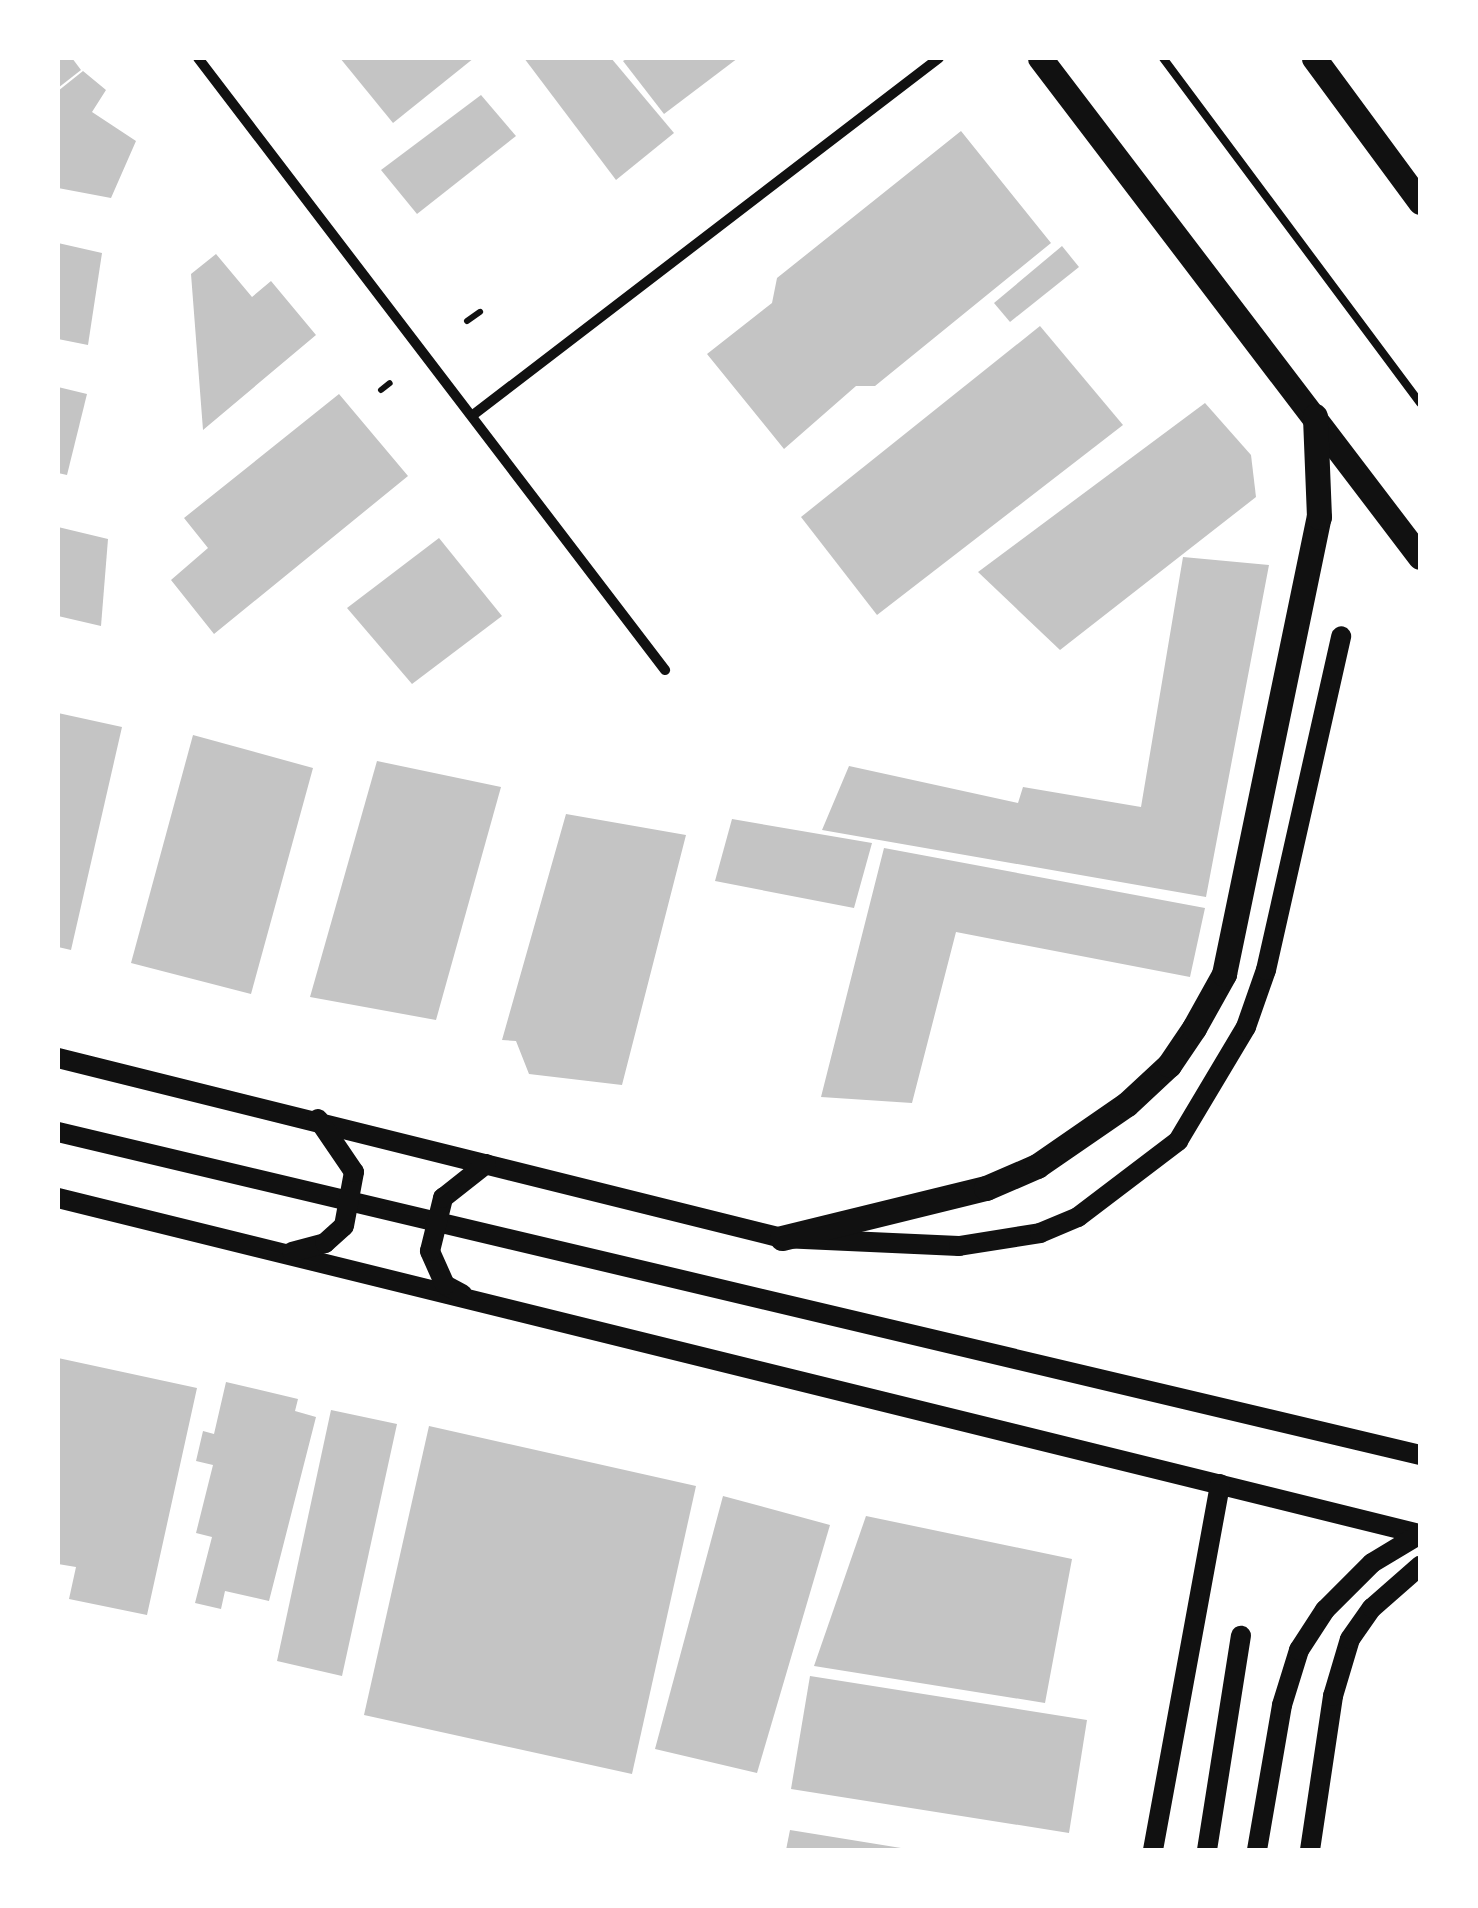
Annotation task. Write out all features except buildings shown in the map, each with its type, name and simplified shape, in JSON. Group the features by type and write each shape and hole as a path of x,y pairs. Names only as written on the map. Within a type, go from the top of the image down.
{"main road":[{"path":"1040,58 1420,558"},
{"path":"1314,58 1420,202"},
{"path":"782,1238 986,1188 1037,1166 1127,1104 1169,1065 1202,1016 1224,974 1320,517 1314,416"},
{"path":"58,1058 318,1119 782,1238 959,1246 1040,1233 1078,1218 1178,1140 1246,1026 1266,970 1341,636"},
{"path":"256,1246 296,1253 325,1243 344,1226 354,1172 318,1119"},
{"path":"58,1132 1420,1455"},
{"path":"472,1300 445,1285 430,1250 443,1198 486,1164"},
{"path":"58,1198 1420,1534"},
{"path":"1153,1850 1220,1484"},
{"path":"1257,1850 1282,1705 1300,1650 1325,1610 1372,1563 1420,1534"},
{"path":"1310,1850 1332,1696 1350,1639 1372,1608 1420,1566"},
{"path":"1207,1850 1240,1636"}],"street":[{"path":"198,58 664,670"},
{"path":"473,415 938,58"}],"lane":[{"path":"1163,58 1420,403"}],"path":[{"path":"467,321 480,312"},
{"path":"381,390 390,383"}]}
